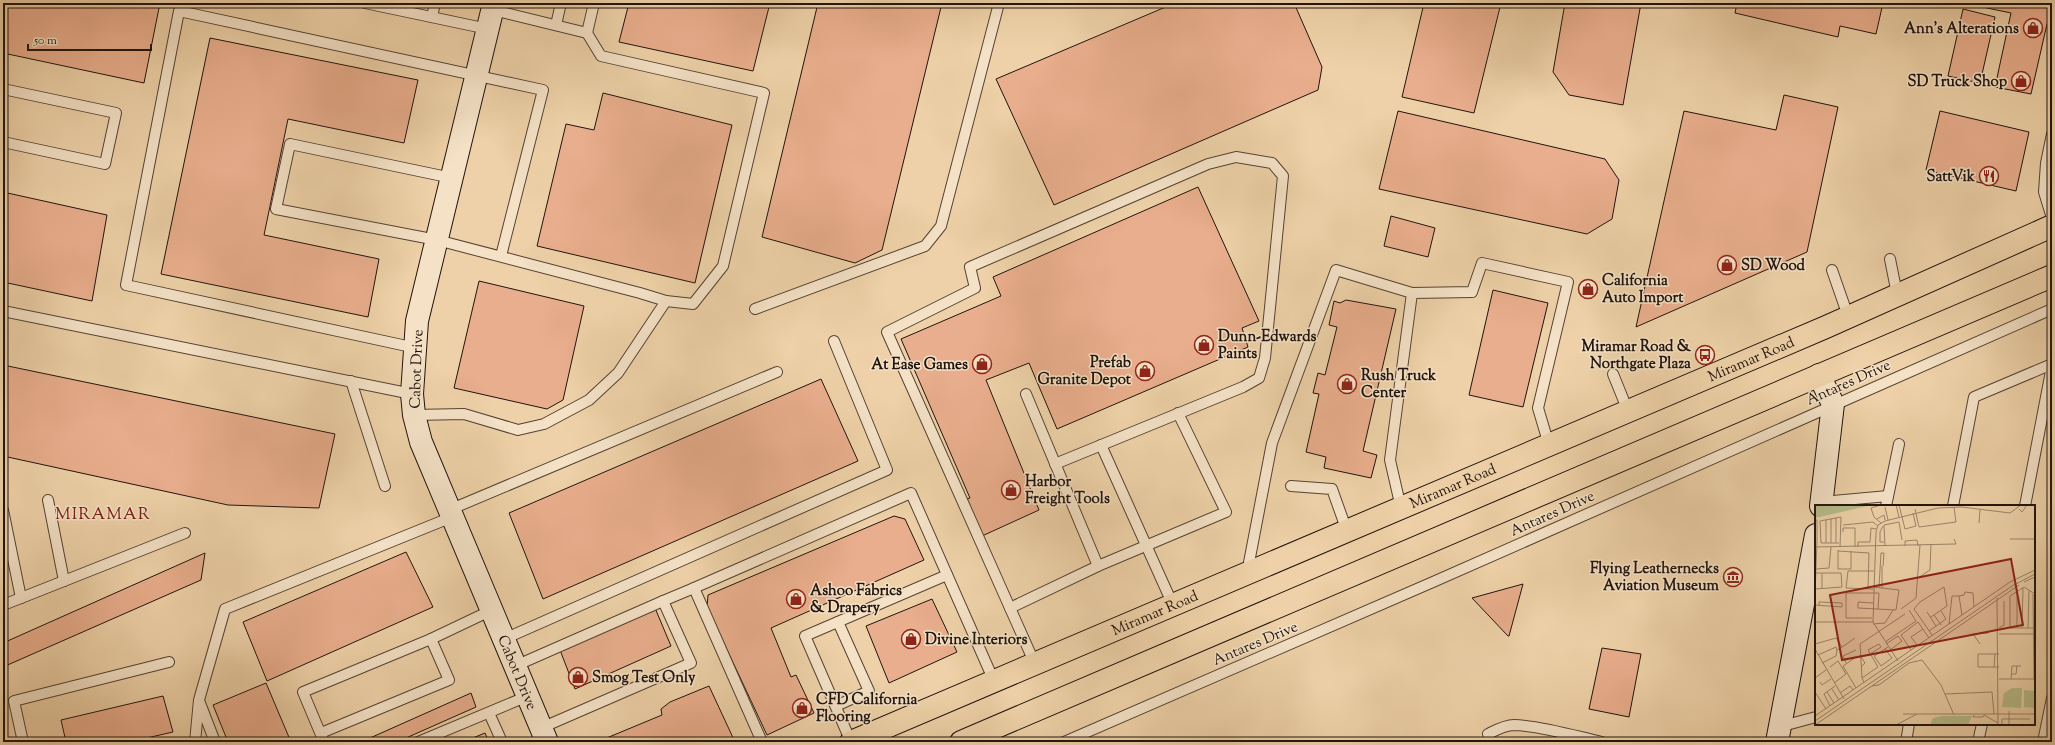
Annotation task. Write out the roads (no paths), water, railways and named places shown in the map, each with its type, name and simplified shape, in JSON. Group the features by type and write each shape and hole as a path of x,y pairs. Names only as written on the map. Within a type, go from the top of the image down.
{"main road":[{"name":"Miramar Road","path":"851,742 1549,445 2052,226"},
{"path":"961,742 2052,276"}],"street":[{"name":"Cabot Drive","path":"492,14 418,321 412,394 414,415 421,442 544,735"},
{"path":"1819,375 1833,404 1822,504"},
{"path":"1778,735 1815,540"}],"lane":[{"path":"365,3 432,17 492,14 587,33"},
{"path":"432,17 435,3"},
{"path":"556,26 561,3"},
{"path":"452,178 290,144 276,209 437,240 501,256 666,302 693,304 722,266 764,93 601,56 587,33 594,3"},
{"path":"755,309 925,246 941,226 999,3"},
{"path":"416,348 126,285 179,12 543,90 501,256"},
{"path":"3,89 116,113 105,164 3,142"},
{"path":"2052,134 2046,163 2044,192 2052,218"},
{"path":"1035,664 888,332 975,288 970,267 1208,164 1236,157 1272,164 1283,176 1265,358 1258,378 1243,387 1055,464"},
{"path":"1890,259 1897,294"},
{"path":"1246,574 1272,443 1336,270 1412,293 1472,292 1482,263 1568,282 1538,408 1549,445"},
{"path":"1832,270 1848,316"},
{"path":"1401,508 1390,460 1412,293"},
{"path":"414,415 464,414 518,430 544,424 589,400 618,373 666,302"},
{"name":"Antares Drive","path":"1064,742 1433,582 1833,404 2052,310"},
{"path":"3,311 412,394"},
{"path":"504,638 887,470 834,341"},
{"path":"1953,505 1974,396 2052,366"},
{"path":"2024,505 2052,366"},
{"path":"196,742 200,700 225,609 451,514 778,372"},
{"path":"1613,374 1628,411"},
{"path":"351,381 385,486"},
{"path":"1026,394 1098,566"},
{"path":"1010,608 1098,566 1226,512 1178,413"},
{"path":"1822,504 1887,501 1899,444"},
{"path":"1101,445 1173,605"},
{"path":"1291,486 1332,489 1347,531"},
{"path":"515,666 911,493 994,681"},
{"path":"48,500 64,581"},
{"path":"3,510 21,598"},
{"path":"3,605 185,533"},
{"path":"851,742 805,636 947,575"},
{"path":"694,588 762,742"},
{"path":"544,735 691,663 663,601"},
{"path":"431,639 448,680 322,738 303,692 431,639 492,610"},
{"path":"836,706 869,691 838,622"},
{"path":"23,742 14,701 169,662"},
{"path":"424,741 528,696"},
{"path":"2043,742 2052,698"},
{"path":"200,700 215,742"},
{"path":"489,713 502,742"},
{"path":"1778,735 1815,717"},
{"path":"1491,742 1488,734 1500,728 1513,725 1567,734 1602,742"},
{"path":"1906,742 1909,725"},
{"path":"1978,742 1982,725"}],"place":[{"name":"Ann's Alterations","path":"2033,28"},
{"name":"SD Truck Shop","path":"2021,81"},
{"name":"SattVik","path":"1989,176"},
{"name":"SD Wood","path":"1727,265"},
{"name":"California Auto Import","path":"1588,289"},
{"name":"Dunn-Edwards Paints","path":"1204,345"},
{"name":"Miramar Road & Northgate Plaza","path":"1705,355"},
{"name":"At Ease Games","path":"982,364"},
{"name":"Prefab Granite Depot","path":"1145,371"},
{"name":"Rush Truck Center","path":"1347,384"},
{"name":"Harbor Freight Tools","path":"1011,490"},
{"name":"Flying Leathernecks Aviation Museum","path":"1733,577"},
{"name":"Ashoo Fabrics & Drapery","path":"796,599"},
{"name":"Divine Interiors","path":"911,639"},
{"name":"Smog Test Only","path":"578,677"},
{"name":"CFD California Flooring","path":"802,708"}],"district":[{"name":"MIRAMAR","path":"103,513"}]}
